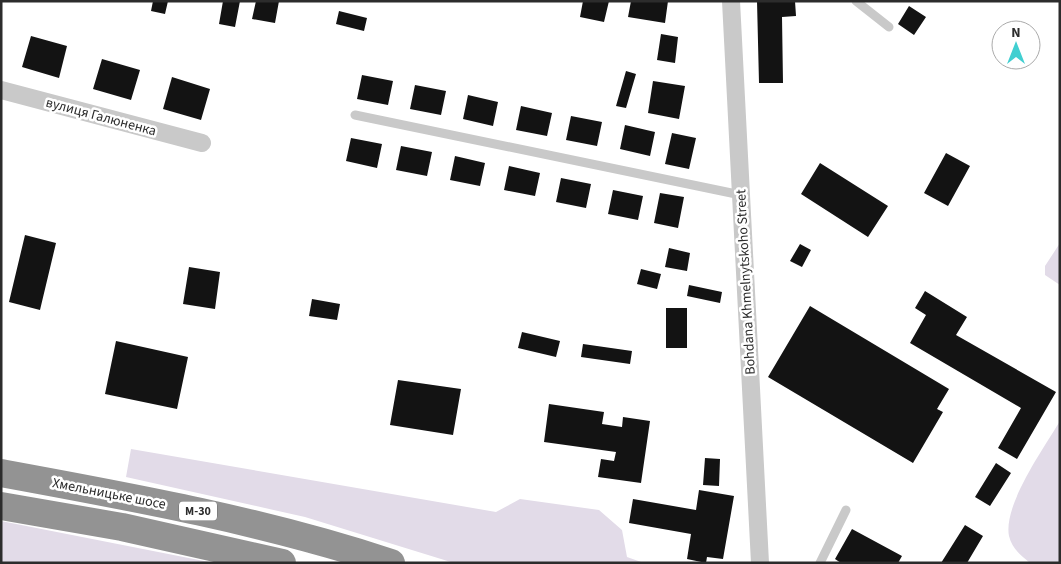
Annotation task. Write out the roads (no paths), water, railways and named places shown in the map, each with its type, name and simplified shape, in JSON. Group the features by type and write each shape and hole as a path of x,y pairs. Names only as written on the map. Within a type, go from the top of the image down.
{"highway":[{"name":"Хмельницьке шосе","path":"1,474 127,496 199,512 296,535 391,563"},
{"name":"М-30","path":"1,506 122,527 269,561"}],"street":[{"name":"Bohdana Khmelnytskoho Street","path":"731,1 760,563"},
{"name":"вулиця Галюненка","path":"1,90 202,144"}],"lane":[{"path":"856,1 889,27"},
{"path":"355,115 741,195"},
{"path":"820,563 846,510"}]}
